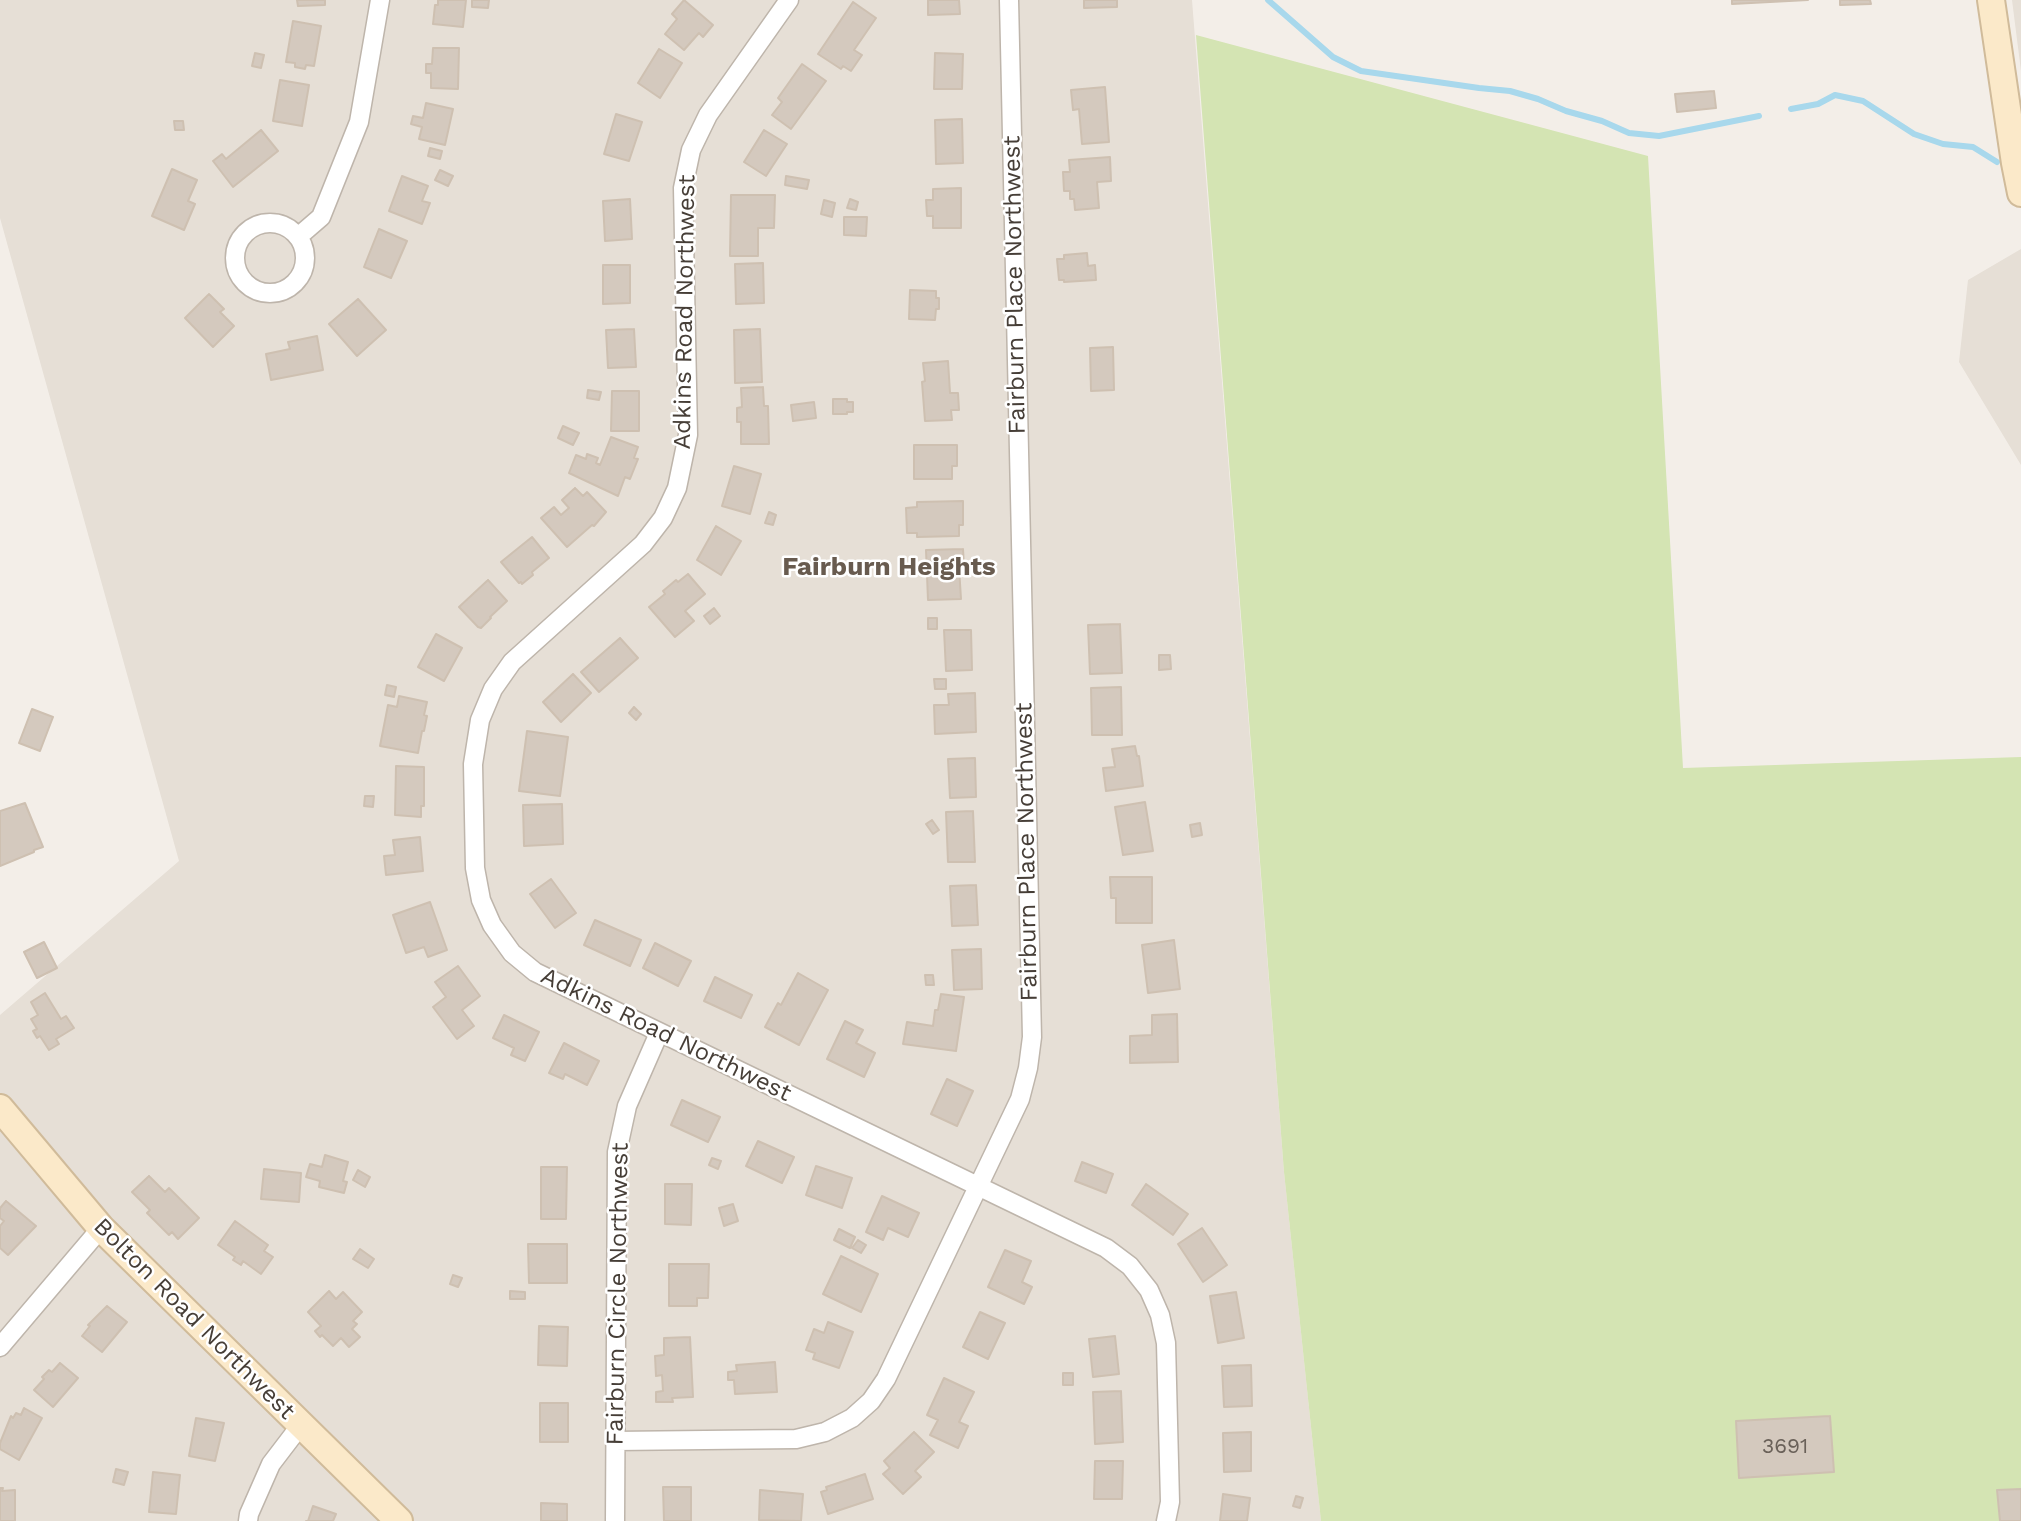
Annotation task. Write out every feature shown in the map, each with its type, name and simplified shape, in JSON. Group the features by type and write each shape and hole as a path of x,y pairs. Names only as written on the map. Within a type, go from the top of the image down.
{"street":[{"path":"299,236 321,217 359,122 380,0"},
{"name":"Adkins Road Northwest","path":"789,0 708,115 691,150 683,188 688,435 677,488 663,518 643,544 512,662 493,689 480,720 474,764 475,868 481,900 492,925 512,953 535,972 1106,1248 1130,1266 1149,1290 1160,1315 1166,1343 1170,1502 1166,1521"},
{"name":"Fairburn Place Northwest","path":"615,1441 796,1439 825,1432 852,1418 871,1401 886,1379 1020,1099 1032,1037 1009,0"},
{"path":"1991,0 2021,193"},
{"path":"278,223 299,236 306,258 304,269 292,287 271,294 249,287 241,278 235,255 238,243 245,233 255,226 278,223"},
{"name":"Fairburn Circle Northwest","path":"615,1521 617,1152 627,1106 659,1033"},
{"name":"Bolton Road Northwest","path":"0,1108 101,1228 398,1521"},
{"path":"0,1347 101,1228"},
{"path":"248,1521 271,1464 300,1426"}],"shaded area":[{"path":"0,0 1192,0 1284,1172 1321,1521 0,1521 0,1015 179,861 0,218"},
{"path":"2012,0 2021,0 2021,71"},
{"path":"2021,249 2021,465 1959,362 1968,280"}],"green space":[{"path":"1196,35 1648,156 1683,768 2021,757 2021,1521 1321,1521 1284,1172"}],"building":[{"path":"297,0 325,0 325,5 298,6"},
{"path":"438,0 466,0 463,27 433,24"},
{"path":"472,0 489,0 488,8 472,7"},
{"path":"684,0 713,25 703,37 699,33 684,50 665,34 677,19 672,14"},
{"path":"928,0 959,0 960,14 928,15"},
{"path":"1084,0 1117,0 1117,7 1084,8"},
{"path":"1732,0 1808,0 1732,4"},
{"path":"1840,0 1870,0 1871,4 1840,5"},
{"path":"853,2 876,18 854,50 862,55 851,71 843,66 841,69 818,54"},
{"path":"293,21 321,26 314,66 306,65 305,69 295,67 295,63 286,62"},
{"path":"433,48 459,48 458,89 431,88 431,73 426,73 426,64 432,64"},
{"path":"659,49 682,63 660,98 638,83"},
{"path":"255,53 264,55 261,68 252,66"},
{"path":"935,53 963,54 962,89 934,89"},
{"path":"802,64 826,81 791,129 772,115 782,102 778,98"},
{"path":"280,80 309,85 302,126 273,121"},
{"path":"1105,87 1109,142 1082,144 1079,109 1073,110 1071,90"},
{"path":"1714,91 1716,108 1677,112 1675,94"},
{"path":"426,103 453,109 445,145 419,139 422,127 411,124 413,116 423,118"},
{"path":"616,114 642,122 629,161 604,154"},
{"path":"962,119 963,163 936,164 935,120"},
{"path":"174,121 183,121 184,130 175,130"},
{"path":"261,130 278,151 233,187 213,161 222,154 226,159"},
{"path":"764,130 787,144 766,176 744,162"},
{"path":"430,148 442,151 440,159 428,156"},
{"path":"1110,157 1111,181 1097,182 1099,208 1075,210 1070,191 1064,191 1063,172 1070,172 1069,160"},
{"path":"172,169 197,180 188,201 195,204 184,230 152,216"},
{"path":"440,170 453,176 448,186 435,180"},
{"path":"402,176 428,186 422,201 430,203 422,224 389,211"},
{"path":"786,176 809,180 807,189 785,185"},
{"path":"961,188 961,228 933,228 933,216 927,216 926,200 933,200 933,189"},
{"path":"731,195 775,195 774,228 758,228 758,256 730,256"},
{"path":"630,199 632,239 605,241 603,201"},
{"path":"850,199 858,202 856,210 847,208"},
{"path":"824,200 835,203 832,217 821,214"},
{"path":"844,217 867,217 866,236 844,235"},
{"path":"379,229 407,241 391,278 364,267"},
{"path":"1087,253 1088,266 1095,265 1096,280 1059,280 1057,259 1064,259 1064,255"},
{"path":"763,263 764,303 736,304 735,264"},
{"path":"603,265 630,265 630,303 603,304"},
{"path":"910,290 936,291 939,309 936,309 935,320 909,319"},
{"path":"209,294 224,309 220,312 234,326 213,347 185,318"},
{"path":"358,299 386,330 357,356 329,324"},
{"path":"634,329 636,367 608,368 606,330"},
{"path":"760,329 762,382 735,383 734,330"},
{"path":"317,336 323,370 271,380 266,354 290,349 288,342"},
{"path":"1113,347 1114,390 1091,391 1090,348"},
{"path":"948,361 950,393 958,393 959,410 951,410 952,420 925,421 923,363"},
{"path":"763,387 764,406 768,406 769,444 741,444 741,422 737,422 737,408 742,407 741,388"},
{"path":"588,390 601,392 599,400 587,398"},
{"path":"612,391 639,391 639,431 611,431"},
{"path":"833,399 853,402 853,412 833,414"},
{"path":"814,402 816,418 793,421 791,405"},
{"path":"563,426 579,433 573,445 558,438"},
{"path":"611,437 638,447 634,458 638,459 630,479 625,477 618,496 569,473 576,455 586,459 587,454 598,458 596,463 600,465"},
{"path":"914,445 957,445 957,466 952,466 952,479 914,479"},
{"path":"734,466 761,474 750,514 722,506"},
{"path":"575,488 583,496 587,492 606,512 594,526 567,547 541,518 554,507 561,515 569,508 562,500"},
{"path":"963,501 963,525 959,525 959,536 917,537 917,533 907,533 906,508 917,507 917,502"},
{"path":"769,512 776,515 773,525 765,523"},
{"path":"716,526 741,541 721,575 697,560"},
{"path":"532,537 549,558 522,584 501,562"},
{"path":"963,549 964,567 959,567 961,599 928,600 926,550"},
{"path":"688,574 705,594 685,611 694,621 675,637 649,607 665,594 663,591 676,580 678,582"},
{"path":"488,580 507,601 481,628 459,607"},
{"path":"714,608 720,616 710,624 704,616"},
{"path":"928,618 937,618 937,629 928,629"},
{"path":"1120,624 1122,673 1090,674 1088,625"},
{"path":"944,630 971,630 972,670 946,671"},
{"path":"436,634 462,648 444,681 418,667"},
{"path":"620,638 638,658 599,692 581,672"},
{"path":"1159,655 1170,655 1171,669 1159,670"},
{"path":"573,674 591,693 561,722 543,702"},
{"path":"934,679 946,679 946,689 935,689"},
{"path":"387,685 396,687 394,697 385,695"},
{"path":"1121,687 1122,735 1092,735 1091,688"},
{"path":"975,693 976,732 935,734 934,705 949,705 948,694"},
{"path":"399,696 427,702 424,715 427,716 418,753 380,746 388,705 397,707"},
{"path":"634,707 641,714 636,720 629,713"},
{"path":"32,709 53,717 40,751 19,743"},
{"path":"527,731 568,737 560,796 519,791"},
{"path":"1135,746 1143,786 1106,791 1103,768 1115,767 1112,749"},
{"path":"975,758 976,797 950,798 948,759"},
{"path":"396,766 424,767 424,806 421,806 421,817 395,815"},
{"path":"365,796 374,796 373,807 364,806"},
{"path":"1145,802 1153,851 1123,855 1115,807"},
{"path":"25,803 43,847 0,866 0,811"},
{"path":"562,804 563,844 524,846 523,805"},
{"path":"973,811 975,862 948,862 946,812"},
{"path":"932,820 939,830 933,834 926,824"},
{"path":"1200,823 1202,835 1192,837 1190,825"},
{"path":"420,837 423,871 386,875 384,856 395,855 393,840"},
{"path":"1110,877 1152,877 1152,923 1116,923 1116,898 1111,898"},
{"path":"551,879 576,913 555,928 530,894"},
{"path":"976,885 978,925 952,926 950,886"},
{"path":"430,902 447,950 428,957 424,947 406,953 393,915"},
{"path":"595,920 641,940 630,966 584,945"},
{"path":"1174,940 1180,989 1148,993 1142,945"},
{"path":"44,942 57,968 37,978 24,952"},
{"path":"655,943 691,961 678,986 643,968"},
{"path":"981,949 982,989 954,990 952,950"},
{"path":"458,966 480,996 462,1010 474,1026 457,1039 433,1007 446,997 435,982"},
{"path":"798,973 828,990 799,1045 765,1027 778,1003 781,1005"},
{"path":"925,975 933,975 934,985 926,985"},
{"path":"715,977 752,995 741,1018 704,1001"},
{"path":"45,993 61,1019 66,1016 74,1028 56,1039 59,1044 49,1050 40,1036 37,1038 33,1031 37,1029 31,1019 38,1015 31,1002"},
{"path":"941,994 964,997 956,1051 903,1044 907,1022 933,1026"},
{"path":"1177,1014 1178,1062 1130,1063 1130,1036 1152,1035 1152,1015"},
{"path":"504,1015 539,1032 525,1061 511,1055 514,1048 493,1038"},
{"path":"845,1021 863,1030 856,1043 875,1053 864,1077 827,1059"},
{"path":"564,1043 599,1061 587,1085 565,1074 563,1079 549,1073"},
{"path":"947,1079 973,1091 957,1126 931,1114"},
{"path":"682,1100 720,1117 708,1142 671,1125"},
{"path":"758,1141 794,1157 782,1183 746,1166"},
{"path":"325,1155 348,1162 343,1181 347,1182 344,1193 319,1187 320,1181 306,1177 310,1164 322,1167"},
{"path":"712,1158 721,1161 718,1169 709,1165"},
{"path":"1082,1162 1113,1174 1106,1193 1075,1181"},
{"path":"816,1166 852,1178 842,1208 806,1195"},
{"path":"541,1167 567,1167 566,1219 541,1219"},
{"path":"264,1169 301,1173 299,1202 261,1199"},
{"path":"358,1170 370,1177 365,1187 353,1180"},
{"path":"149,1176 165,1192 169,1188 199,1218 178,1239 172,1232 169,1235 147,1213 150,1210 132,1192"},
{"path":"665,1184 692,1184 691,1225 665,1224"},
{"path":"1146,1184 1188,1214 1173,1235 1132,1205"},
{"path":"882,1196 919,1213 908,1237 888,1228 883,1240 866,1232"},
{"path":"6,1201 36,1226 8,1255 0,1248 0,1226 4,1221 0,1218 0,1208"},
{"path":"733,1204 738,1221 724,1226 719,1208"},
{"path":"235,1221 268,1245 264,1251 273,1257 261,1274 243,1261 241,1265 233,1260 235,1257 218,1245"},
{"path":"1202,1228 1227,1265 1203,1282 1178,1244"},
{"path":"839,1229 855,1237 850,1248 834,1240"},
{"path":"858,1240 866,1245 861,1253 852,1248"},
{"path":"528,1244 567,1244 567,1283 529,1283"},
{"path":"360,1249 374,1259 368,1268 353,1259"},
{"path":"1005,1250 1031,1261 1022,1282 1032,1287 1024,1304 988,1287"},
{"path":"841,1256 878,1274 861,1312 823,1294"},
{"path":"669,1264 709,1264 708,1298 697,1298 697,1306 669,1306"},
{"path":"453,1275 462,1278 458,1287 450,1284"},
{"path":"329,1291 336,1299 343,1292 362,1312 353,1321 357,1324 352,1329 360,1337 349,1347 341,1338 333,1346 322,1335 320,1337 315,1331 321,1326 308,1312"},
{"path":"510,1291 525,1292 525,1299 510,1299"},
{"path":"1236,1292 1244,1338 1218,1343 1210,1296"},
{"path":"107,1306 127,1322 102,1352 82,1336 90,1326 88,1325"},
{"path":"980,1312 1005,1323 988,1359 963,1347"},
{"path":"828,1322 853,1332 839,1368 813,1359 815,1353 806,1350 814,1329 824,1333"},
{"path":"539,1326 568,1327 567,1366 538,1365"},
{"path":"1115,1336 1119,1374 1093,1377 1089,1339"},
{"path":"690,1337 693,1397 672,1398 673,1402 656,1402 656,1392 663,1391 662,1375 656,1376 655,1356 664,1355 664,1338"},
{"path":"775,1362 777,1392 735,1394 734,1380 728,1380 728,1372 737,1371 736,1365"},
{"path":"60,1363 78,1378 53,1407 34,1390 44,1379 42,1377 49,1370 52,1372"},
{"path":"1251,1365 1252,1406 1224,1407 1222,1366"},
{"path":"1063,1373 1073,1373 1073,1385 1063,1385"},
{"path":"944,1378 974,1392 959,1422 968,1426 958,1448 930,1435 938,1420 927,1415"},
{"path":"1121,1391 1123,1442 1095,1444 1093,1392"},
{"path":"540,1403 568,1403 568,1442 540,1442"},
{"path":"24,1408 42,1418 19,1460 0,1449 0,1443 11,1416 13,1418 16,1413 21,1415"},
{"path":"1830,1416 1834,1472 1739,1478 1736,1421"},
{"path":"196,1418 224,1423 215,1461 189,1456"},
{"path":"914,1432 934,1452 915,1471 921,1477 903,1494 883,1474 890,1468 884,1461"},
{"path":"1251,1432 1251,1471 1224,1472 1223,1433"},
{"path":"1095,1461 1123,1461 1122,1499 1094,1499"},
{"path":"116,1469 128,1472 124,1485 113,1482"},
{"path":"153,1472 180,1475 176,1514 149,1512"},
{"path":"865,1474 873,1499 828,1514 821,1492 827,1490 826,1487"},
{"path":"663,1487 691,1487 691,1521 664,1521"},
{"path":"0,1488 3,1488 2,1491 15,1490 15,1521 0,1521"},
{"path":"2021,1489 2021,1521 2000,1521 1997,1490"},
{"path":"760,1490 803,1494 801,1521 759,1520"},
{"path":"1223,1494 1250,1498 1247,1521 1220,1521"},
{"path":"1296,1496 1303,1498 1300,1508 1293,1506"},
{"path":"541,1503 567,1504 567,1521 541,1521"},
{"path":"313,1506 336,1514 333,1521 308,1521"}],"waterway":[{"path":"1268,0 1333,57 1361,71 1510,91 1602,121 1629,133 1659,136 1759,116"},
{"path":"1791,109 1818,104 1835,95 1863,101 1914,134 1943,144 1973,147 1997,162"}],"district":[{"name":"Fairburn Heights","path":"889,567"}]}
